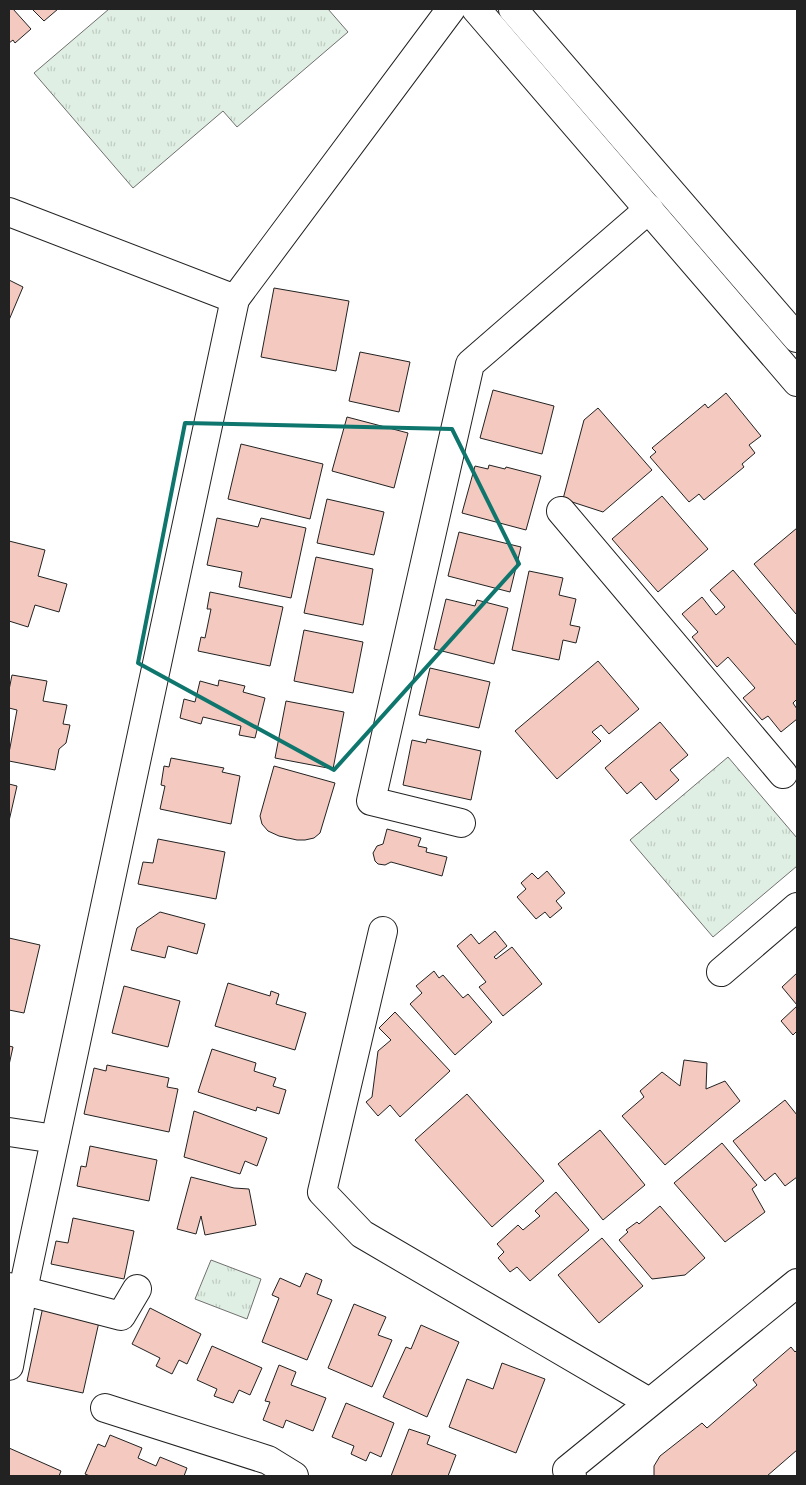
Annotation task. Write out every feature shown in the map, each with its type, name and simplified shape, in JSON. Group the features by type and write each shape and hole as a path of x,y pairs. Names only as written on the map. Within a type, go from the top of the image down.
{"street":[{"path":"9,1366 16,1289 55,1139 235,299 451,9"},
{"path":"476,9 797,382"},
{"path":"513,9 797,338"},
{"path":"461,823 371,801 470,364 649,210"},
{"path":"9,212 235,299"},
{"path":"561,511 792,776"},
{"path":"721,972 797,907"},
{"path":"382,930 322,1192 362,1234 650,1402"},
{"path":"9,1132 55,1139"},
{"path":"566,1474 650,1402 797,1283"},
{"path":"16,1289 120,1316 136,1288"},
{"path":"105,1408 268,1460 294,1476"}],"highlighted area":[{"path":"185,423 452,429 519,564 334,770 138,663"}],"green space":[{"path":"109,9 328,9 348,32 237,127 223,111 133,188 34,73"},
{"path":"728,757 797,838 797,866 713,937 630,840"},
{"path":"211,1260 261,1279 247,1319 195,1299"}],"building":[{"path":"9,9 13,9 31,29 15,43 13,40 9,43"},
{"path":"32,9 58,9 44,21"},
{"path":"9,280 23,287 9,320"},
{"path":"274,288 349,301 336,371 261,357"},
{"path":"360,352 410,362 399,412 349,401"},
{"path":"493,390 554,406 542,454 480,438"},
{"path":"726,393 761,436 749,445 755,453 742,464 744,467 704,500 699,494 689,502 650,457 656,452 652,448 705,404 708,408"},
{"path":"598,408 652,470 603,512 563,499 584,420"},
{"path":"347,417 408,433 394,488 332,471"},
{"path":"241,444 323,464 310,519 228,499"},
{"path":"489,465 505,469 506,467 541,476 526,530 462,513 475,466 488,469"},
{"path":"662,496 708,549 658,592 612,539"},
{"path":"327,499 384,512 374,555 317,543"},
{"path":"217,518 258,527 261,518 306,528 291,598 239,587 242,572 207,565"},
{"path":"797,528 797,613 796,614 754,564"},
{"path":"459,532 521,547 510,592 448,576"},
{"path":"9,541 45,550 38,576 67,584 59,612 35,605 28,627 9,621"},
{"path":"316,557 373,569 363,625 304,613"},
{"path":"733,570 797,646 797,699 793,703 797,709 797,719 781,732 768,716 762,720 743,698 755,688 728,657 717,667 692,637 698,632 682,614 702,597 716,615 725,607 710,590"},
{"path":"529,571 563,578 559,595 576,599 570,625 580,627 576,643 563,640 559,660 512,650"},
{"path":"210,592 283,607 270,666 198,651 201,637 205,638 211,609 207,609"},
{"path":"446,599 475,606 477,600 508,608 494,664 434,649"},
{"path":"304,630 363,642 353,693 294,681"},
{"path":"598,661 639,709 609,734 601,725 592,732 601,741 557,779 515,731"},
{"path":"430,668 490,682 479,728 419,715"},
{"path":"12,675 47,681 43,701 67,705 63,724 70,725 66,743 59,749 55,770 9,761 17,710 9,708 9,690"},
{"path":"219,680 245,686 243,692 265,698 255,738 239,735 241,726 203,717 201,724 180,718 184,699 195,702 200,681 218,686"},
{"path":"286,701 344,712 333,769 275,758"},
{"path":"660,722 688,755 670,770 679,780 656,800 641,782 627,794 605,768"},
{"path":"427,739 481,751 471,800 403,785 412,740 426,743"},
{"path":"171,758 224,768 222,772 240,776 231,824 160,809 165,786 161,785 164,766 169,767"},
{"path":"274,766 335,783 320,833 314,838 297,840 279,836 268,831 262,824 260,816"},
{"path":"9,784 17,786 9,821"},
{"path":"387,829 421,838 418,846 427,848 426,852 447,857 442,876 391,862 385,865 378,864 373,853 377,846 383,844"},
{"path":"158,839 225,852 216,899 138,884 143,862 153,863"},
{"path":"547,871 565,893 556,901 562,908 550,918 545,912 536,919 517,897 526,889 521,883 532,873 538,879"},
{"path":"160,912 205,924 197,954 168,946 165,958 131,950 137,928"},
{"path":"495,931 507,946 494,957 496,959 512,947 542,984 503,1016 479,987 486,982 457,946 471,934 479,944"},
{"path":"9,938 40,945 24,1013 9,1010"},
{"path":"434,971 439,978 443,975 463,998 468,994 492,1022 455,1055 410,1004 422,993 416,986"},
{"path":"797,973 797,1005 782,987"},
{"path":"228,983 270,996 271,991 279,994 276,1004 306,1013 295,1050 215,1026"},
{"path":"124,986 180,1001 168,1047 112,1033"},
{"path":"797,1006 797,1031 793,1035 781,1021"},
{"path":"395,1012 450,1071 400,1117 390,1105 378,1116 366,1102 372,1097 378,1051 391,1040 379,1028"},
{"path":"9,1046 13,1047 9,1065"},
{"path":"212,1049 256,1063 254,1071 276,1078 273,1086 286,1090 279,1114 257,1107 256,1111 198,1092"},
{"path":"684,1060 707,1063 706,1089 725,1081 740,1101 665,1165 622,1116 644,1097 640,1091 662,1072 680,1086"},
{"path":"107,1065 169,1078 167,1087 178,1089 169,1132 84,1114 94,1068 106,1071"},
{"path":"467,1094 544,1181 492,1227 415,1140"},
{"path":"785,1100 797,1115 797,1177 785,1186 775,1173 765,1181 733,1141"},
{"path":"194,1111 267,1138 257,1166 245,1161 240,1174 184,1157"},
{"path":"600,1130 645,1185 603,1220 558,1164"},
{"path":"722,1143 757,1185 752,1189 765,1212 725,1242 674,1183"},
{"path":"90,1146 157,1160 149,1201 77,1186 81,1166 86,1167"},
{"path":"191,1177 234,1188 249,1189 256,1225 205,1235 201,1216 196,1234 177,1229"},
{"path":"556,1192 589,1230 530,1281 517,1267 510,1272 498,1258 504,1252 497,1244 518,1225 523,1230 540,1216 535,1211"},
{"path":"660,1206 705,1258 685,1275 652,1279 619,1240 628,1232 626,1230 637,1222 639,1224"},
{"path":"73,1218 134,1231 124,1279 51,1264 56,1241 68,1243"},
{"path":"602,1238 643,1286 599,1323 558,1275"},
{"path":"306,1273 322,1280 317,1294 332,1300 307,1360 262,1342 279,1298 272,1295 280,1278 300,1287"},
{"path":"44,1302 99,1322 83,1393 27,1381"},
{"path":"354,1304 386,1317 378,1335 392,1340 372,1387 328,1368"},
{"path":"150,1308 201,1334 187,1364 179,1360 172,1374 156,1366 160,1358 132,1344"},
{"path":"421,1325 459,1342 427,1417 383,1397 406,1347 411,1349"},
{"path":"212,1346 262,1368 250,1395 239,1390 233,1403 214,1396 217,1389 197,1380"},
{"path":"791,1347 795,1352 797,1350 797,1450 767,1476 654,1476 654,1466 660,1456 702,1423 707,1428 757,1385 753,1380"},
{"path":"502,1363 545,1379 516,1453 449,1427 467,1379 493,1389"},
{"path":"279,1365 296,1372 291,1385 326,1398 313,1431 286,1420 283,1428 263,1420 270,1402 265,1401"},
{"path":"346,1403 394,1423 381,1457 370,1452 366,1461 351,1454 354,1446 332,1437"},
{"path":"409,1429 430,1436 427,1444 456,1455 448,1476 391,1476"},
{"path":"110,1435 142,1448 138,1458 156,1466 160,1457 187,1468 184,1476 90,1476 85,1474 98,1444 105,1447"},
{"path":"9,1448 61,1471 59,1476 9,1476"}]}
